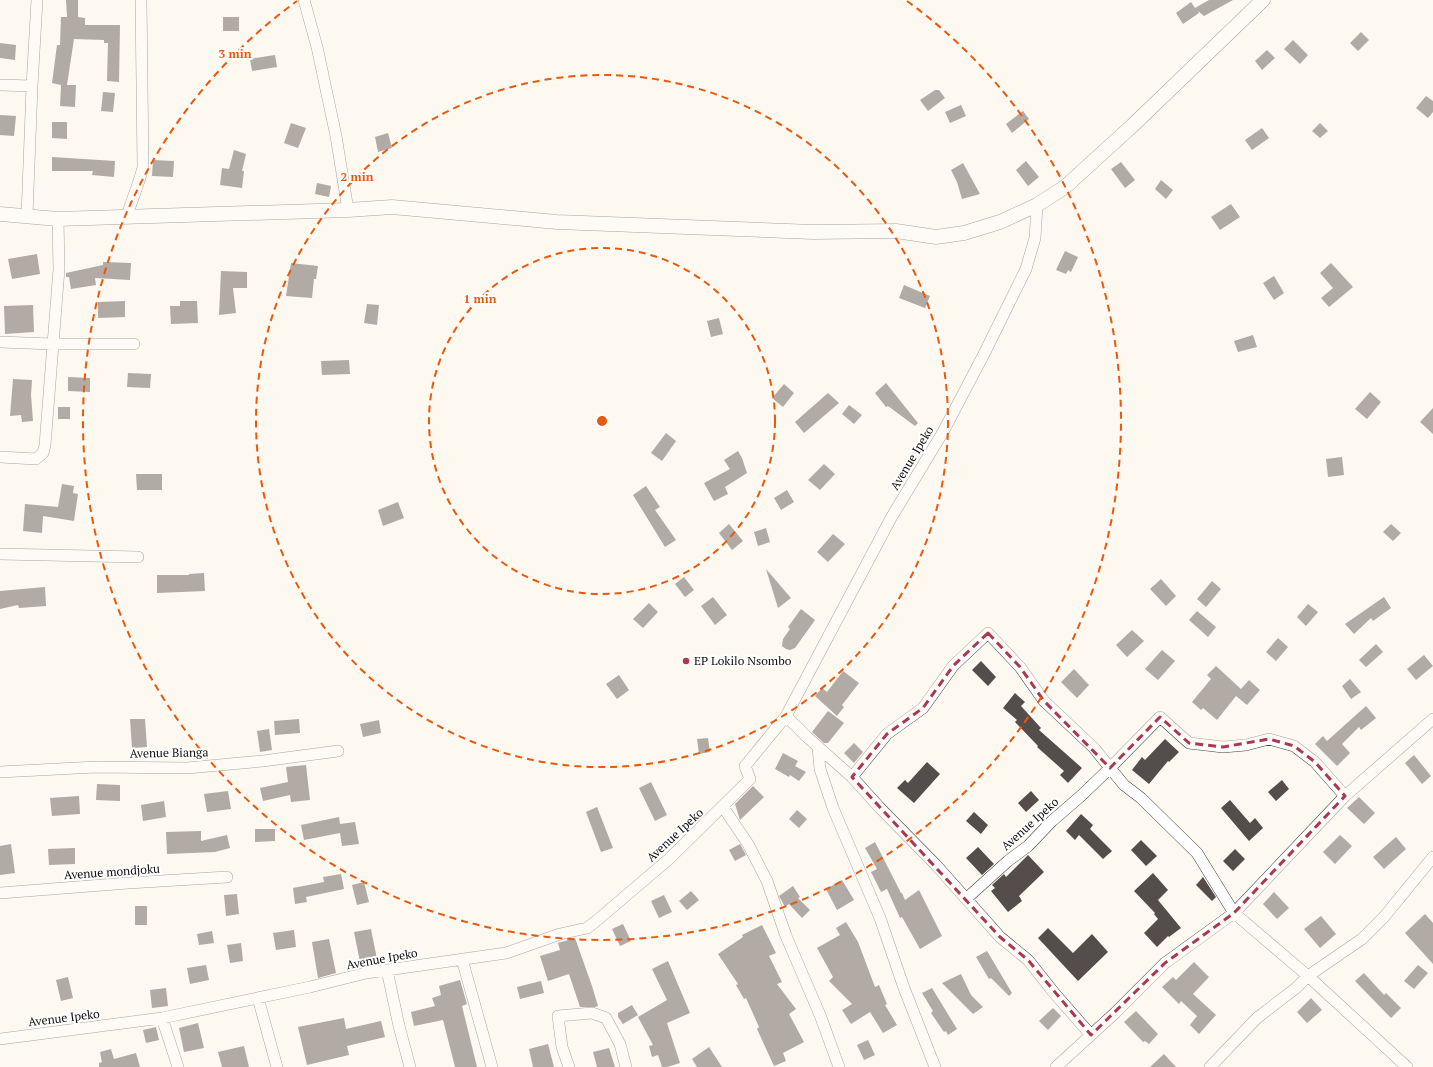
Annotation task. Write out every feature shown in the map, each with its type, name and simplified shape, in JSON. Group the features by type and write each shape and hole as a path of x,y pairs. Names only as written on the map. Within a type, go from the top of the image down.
{"street":[{"path":"27,216 37,0"},
{"path":"127,216 131,202 138,187 143,167 141,0"},
{"path":"304,0 317,47 336,136 348,210"},
{"path":"0,214 58,219 348,210 392,207 557,222 813,232 896,231 936,237 964,233 1000,222 1037,205 1065,187 1132,126 1263,0"},
{"path":"0,85 32,86"},
{"name":"Avenue Ipeko","path":"0,1039 162,1018 310,988 366,973 506,953 560,934 586,928 595,922 669,859 750,779 745,766 786,716 891,518 943,432 984,354 1026,269 1035,238 1037,205"},
{"path":"0,457 36,459 42,453 45,445 59,269 58,219"},
{"path":"0,342 53,344 134,344"},
{"path":"0,554 138,557"},
{"path":"852,777 887,734 923,708 953,666 988,633 1020,667 1044,701 1094,748 1124,785 1141,798 1197,853 1234,913 1308,976 1407,1067"},
{"path":"786,716 852,777 967,898 1000,937 1028,960 1055,994 1092,1035"},
{"name":"Avenue Ipeko","path":"967,898 1008,861 1028,846 1052,821 1110,768 1160,717 1189,743 1223,747 1246,745 1269,739 1294,746 1315,762 1345,796"},
{"path":"1056,1067 1092,1035 1165,963 1234,913 1345,796 1433,719"},
{"path":"818,747 820,768 833,808 880,918 904,988 935,1067"},
{"name":"Avenue Bianga","path":"0,772 96,767 187,768 338,751"},
{"path":"723,807 748,844 767,881 786,936 820,1015 839,1067"},
{"path":"1210,1067 1258,1018 1296,988 1308,976 1362,939 1384,916 1433,857"},
{"name":"Avenue mondjoku","path":"0,893 227,877"},
{"path":"462,959 492,1067"},
{"path":"387,970 399,1026 410,1067"},
{"path":"258,998 278,1067"},
{"path":"569,1067 562,1047 558,1016 592,1013 606,1018 620,1044 626,1067"},
{"path":"162,1018 178,1067"}],"highlighted area":[{"path":"988,633 1020,667 1044,701 1110,768 1160,717 1189,743 1223,747 1269,739 1294,746 1315,762 1345,796 1234,913 1165,963 1091,1035 1028,960 1000,937 852,777 887,734 923,708 953,666"}],"building":[{"path":"66,0 78,0 78,17 85,18 85,25 120,25 119,82 107,81 108,43 104,43 104,40 74,39 67,85 76,85 75,107 60,106 61,85 52,83 57,45 60,45 61,17 67,17"},
{"path":"1209,0 1233,0 1204,16 1198,11 1199,13 1183,24 1176,13 1191,2 1195,8"},
{"path":"223,17 239,17 239,31 223,31"},
{"path":"1361,32 1369,40 1358,51 1350,43"},
{"path":"1293,40 1308,55 1300,64 1284,49"},
{"path":"0,43 16,45 15,60 0,58"},
{"path":"1267,50 1275,58 1262,70 1255,61"},
{"path":"275,55 277,67 252,71 250,59"},
{"path":"935,90 939,90 945,98 928,111 920,100"},
{"path":"103,92 115,93 113,112 101,111"},
{"path":"1426,96 1433,101 1433,112 1428,118 1416,108"},
{"path":"961,105 966,116 950,123 945,112"},
{"path":"1023,111 1029,119 1012,133 1006,124"},
{"path":"0,115 16,116 14,136 0,135"},
{"path":"52,122 67,122 67,139 52,138"},
{"path":"291,123 306,128 298,148 284,143"},
{"path":"1320,123 1328,131 1320,138 1312,131"},
{"path":"1262,128 1269,138 1252,150 1245,140"},
{"path":"388,133 392,148 378,152 375,137"},
{"path":"234,150 246,154 242,171 244,171 242,188 220,185 222,168 229,169"},
{"path":"52,157 115,161 114,177 92,175 93,171 52,171"},
{"path":"153,160 174,161 173,177 152,176"},
{"path":"1026,161 1039,177 1028,186 1016,170"},
{"path":"1121,162 1135,180 1125,188 1111,169"},
{"path":"963,163 980,194 962,199 957,182 951,170"},
{"path":"1161,180 1173,190 1166,199 1155,189"},
{"path":"317,183 331,186 329,197 315,194"},
{"path":"1231,204 1240,217 1220,230 1211,217"},
{"path":"1065,251 1078,257 1071,272 1068,270 1066,274 1056,270"},
{"path":"37,254 40,274 12,279 8,259"},
{"path":"103,262 131,263 130,280 95,278 96,285 71,289 69,277 66,277 66,273 103,265"},
{"path":"291,263 318,266 316,279 314,279 312,298 286,296"},
{"path":"1331,263 1353,287 1329,307 1321,298 1333,288 1320,273"},
{"path":"221,271 247,272 247,288 233,288 236,313 219,315"},
{"path":"1274,276 1284,293 1274,300 1263,283"},
{"path":"904,285 930,296 925,308 899,298"},
{"path":"125,301 125,317 98,318 98,302"},
{"path":"180,301 197,301 198,323 171,324 170,306 180,306"},
{"path":"367,304 379,305 377,325 364,323"},
{"path":"33,305 34,332 5,334 4,306"},
{"path":"719,318 723,334 711,337 707,321"},
{"path":"1253,335 1257,347 1238,352 1234,341"},
{"path":"349,360 350,374 322,375 321,361"},
{"path":"128,373 151,374 150,388 127,387"},
{"path":"68,377 90,378 90,392 68,391"},
{"path":"13,379 32,380 31,395 33,421 22,422 21,415 10,416"},
{"path":"886,383 918,423 915,426 888,406 886,407 875,393"},
{"path":"784,384 794,393 783,407 772,398"},
{"path":"1370,392 1381,402 1367,419 1355,409"},
{"path":"828,393 839,403 804,433 795,422"},
{"path":"849,405 862,415 854,424 842,414"},
{"path":"58,407 70,407 70,419 58,419"},
{"path":"1433,408 1433,434 1420,422"},
{"path":"666,433 676,441 662,461 651,453"},
{"path":"738,451 747,473 725,487 728,494 714,501 704,483 730,469 724,460"},
{"path":"1342,457 1344,475 1328,477 1326,459"},
{"path":"824,464 835,474 820,490 808,480"},
{"path":"136,474 162,474 162,490 137,490"},
{"path":"62,484 74,486 73,493 78,494 74,521 43,516 42,533 23,531 25,504 58,507"},
{"path":"646,486 660,507 655,510 676,540 665,547 633,495"},
{"path":"787,490 794,502 781,510 774,498"},
{"path":"398,502 404,518 383,526 378,510"},
{"path":"729,524 743,541 732,550 719,533"},
{"path":"1391,524 1401,533 1393,541 1383,532"},
{"path":"766,528 770,542 758,546 754,532"},
{"path":"833,534 845,544 828,562 817,552"},
{"path":"766,569 791,598 778,608"},
{"path":"204,573 205,591 157,593 157,575 189,575"},
{"path":"684,577 694,590 685,597 675,584"},
{"path":"1161,579 1176,596 1166,606 1150,589"},
{"path":"1212,581 1221,589 1206,607 1197,599"},
{"path":"45,587 46,606 19,608 18,605 0,609 0,591"},
{"path":"713,597 727,615 715,625 701,606"},
{"path":"1384,597 1391,608 1373,621 1371,618 1354,634 1345,624"},
{"path":"649,603 658,612 643,628 633,619"},
{"path":"1308,604 1318,612 1306,626 1297,617"},
{"path":"801,609 815,620 795,648 790,650 786,649 782,646 783,639 790,629 788,627"},
{"path":"1197,611 1216,627 1208,637 1189,620"},
{"path":"1132,630 1144,641 1127,657 1116,645"},
{"path":"1278,638 1288,647 1276,661 1266,652"},
{"path":"1376,644 1383,652 1366,667 1359,660"},
{"path":"1162,650 1175,661 1158,680 1145,669"},
{"path":"1424,655 1433,666 1416,680 1407,669"},
{"path":"981,661 996,677 988,686 972,670"},
{"path":"1216,666 1241,689 1249,680 1260,690 1247,705 1236,696 1217,720 1203,708 1201,710 1192,702 1211,679 1207,675"},
{"path":"1074,669 1089,685 1077,698 1061,682"},
{"path":"843,671 859,683 842,705 844,707 837,716 815,696 822,688 827,692"},
{"path":"619,675 629,690 617,699 606,684"},
{"path":"1350,679 1361,692 1351,699 1342,686"},
{"path":"1015,693 1025,702 1021,706 1041,728 1039,730 1082,768 1068,783 1060,775 1064,771 1037,747 1038,746 1015,722 1017,720 1003,708"},
{"path":"1366,706 1376,718 1361,730 1359,727 1342,744 1350,753 1337,766 1315,744 1323,736 1327,741"},
{"path":"828,711 844,723 828,743 824,743 812,732"},
{"path":"130,719 145,719 147,747 132,748"},
{"path":"299,719 300,733 275,735 274,721"},
{"path":"379,720 381,733 363,737 360,724"},
{"path":"269,729 272,750 260,752 257,731"},
{"path":"708,738 710,752 699,754 697,739"},
{"path":"1165,739 1179,752 1169,762 1168,761 1149,784 1132,770 1142,757 1145,760"},
{"path":"854,743 863,752 854,763 844,753"},
{"path":"783,753 798,761 795,766 806,772 799,781 790,775 789,777 775,769"},
{"path":"1414,755 1431,776 1422,784 1405,763"},
{"path":"927,762 940,774 914,803 897,788 905,780 908,783"},
{"path":"306,765 310,800 291,802 290,795 263,801 260,788 288,782 286,767"},
{"path":"1282,780 1289,789 1276,801 1268,792"},
{"path":"651,782 667,815 655,821 639,788"},
{"path":"97,784 120,785 120,801 96,800"},
{"path":"753,786 764,797 740,820 735,804"},
{"path":"228,791 231,809 207,812 204,794"},
{"path":"1031,791 1039,800 1026,812 1018,803"},
{"path":"79,796 80,814 52,816 50,798"},
{"path":"1359,797 1375,813 1364,824 1347,808"},
{"path":"1230,800 1250,823 1255,818 1263,828 1249,841 1221,808"},
{"path":"164,801 166,817 143,821 141,805"},
{"path":"597,807 613,848 601,852 586,812"},
{"path":"797,810 807,819 799,828 789,819"},
{"path":"974,812 988,825 981,834 966,821"},
{"path":"1081,814 1093,825 1090,829 1112,851 1103,859 1079,835 1075,840 1066,831"},
{"path":"339,817 340,824 355,822 359,844 342,846 340,833 304,840 301,825"},
{"path":"255,829 275,829 275,841 255,842"},
{"path":"201,831 201,841 227,835 230,848 215,852 167,854 166,832"},
{"path":"1340,835 1352,846 1335,864 1323,852"},
{"path":"1396,837 1406,849 1384,869 1373,857"},
{"path":"1141,840 1157,856 1146,866 1131,850"},
{"path":"875,842 905,900 919,890 942,936 920,949 902,917 900,918 887,889 881,892 871,872 877,869 865,848"},
{"path":"11,844 15,873 0,875 0,846"},
{"path":"740,844 746,855 735,861 729,850"},
{"path":"978,847 994,864 982,875 966,858"},
{"path":"75,848 75,864 49,865 48,849"},
{"path":"1235,849 1245,859 1233,871 1223,861"},
{"path":"1028,855 1044,872 1019,896 1022,901 1008,912 991,891 995,888 992,885 1004,874 1006,877"},
{"path":"1153,873 1168,890 1158,900 1181,928 1169,937 1168,936 1157,947 1144,933 1158,919 1154,914 1155,913 1134,891"},
{"path":"341,874 344,889 306,897 307,902 295,904 293,888 324,882 323,877"},
{"path":"1203,877 1216,897 1212,901 1196,885"},
{"path":"842,880 854,900 837,910 826,889"},
{"path":"364,882 369,902 357,905 352,885"},
{"path":"793,886 800,897 798,898 810,910 802,918 789,904 785,907 779,896"},
{"path":"691,891 699,900 687,910 679,901"},
{"path":"1274,892 1289,908 1277,919 1263,904"},
{"path":"237,894 239,914 226,916 224,895"},
{"path":"664,895 672,912 659,918 651,901"},
{"path":"135,906 147,906 147,925 135,925"},
{"path":"1425,914 1433,923 1433,964 1405,933"},
{"path":"1321,916 1336,934 1320,948 1304,929"},
{"path":"846,922 858,942 875,987 879,985 887,1004 885,1005 897,1025 883,1033 870,1012 851,1024 842,1010 852,1004 829,981 833,977 817,948 840,935 836,928"},
{"path":"623,924 631,941 620,946 612,929"},
{"path":"762,925 776,953 769,956 782,982 777,984 796,1009 789,1014 804,1042 783,1053 786,1061 774,1066 757,1029 759,1027 746,998 744,999 736,985 738,984 718,954 743,937 742,935"},
{"path":"1048,928 1073,953 1092,934 1108,952 1078,981 1038,938"},
{"path":"371,929 378,964 361,967 354,932"},
{"path":"294,930 296,947 276,950 273,933"},
{"path":"212,931 214,943 199,945 197,934"},
{"path":"575,938 598,1006 595,1007 580,1007 569,974 548,981 540,956 560,950 558,943"},
{"path":"329,939 336,973 318,978 312,942"},
{"path":"241,943 243,961 230,963 227,945"},
{"path":"987,951 1012,993 1009,996 991,978 989,979 976,957"},
{"path":"668,961 690,1013 667,1023 680,1063 662,1067 658,1055 652,1057 649,1046 653,1045 638,1017 667,1000 652,969"},
{"path":"1194,962 1209,977 1193,994 1216,1015 1199,1034 1190,1025 1197,1016 1181,1001 1179,1004 1162,987 1173,977 1176,980"},
{"path":"206,965 209,980 190,984 187,968"},
{"path":"1418,965 1428,973 1414,989 1404,981"},
{"path":"1364,973 1384,995 1386,993 1401,1008 1391,1018 1355,981"},
{"path":"961,974 971,995 983,1007 973,1014 942,983"},
{"path":"68,977 73,998 61,1001 56,980"},
{"path":"460,980 467,1004 462,1006 477,1067 455,1067 443,1020 414,1026 411,1012 435,1006 432,998 441,995 439,986"},
{"path":"541,981 544,993 520,999 517,987"},
{"path":"166,988 168,1006 152,1008 150,990"},
{"path":"932,988 957,1029 948,1035 946,1031 944,1032 931,1013 933,1011 922,993"},
{"path":"1311,998 1322,1010 1307,1023 1297,1012"},
{"path":"632,1005 638,1015 623,1024 618,1017 618,1013"},
{"path":"1053,1008 1061,1016 1048,1030 1039,1021"},
{"path":"1136,1011 1158,1034 1149,1044 1145,1041 1143,1042 1124,1022"},
{"path":"344,1018 346,1029 381,1021 385,1037 347,1046 349,1055 307,1065 298,1027"},
{"path":"198,1023 204,1048 184,1052 179,1028"},
{"path":"156,1027 159,1040 146,1043 143,1030"},
{"path":"868,1040 875,1055 864,1060 857,1045"},
{"path":"548,1044 554,1067 533,1067 529,1049"},
{"path":"244,1046 249,1067 222,1067 218,1052"},
{"path":"709,1047 722,1067 697,1067 692,1059"},
{"path":"609,1048 615,1067 597,1067 593,1052"},
{"path":"111,1049 114,1059 136,1053 140,1067 99,1067 99,1063 102,1062 100,1052"},
{"path":"1164,1054 1176,1067 1150,1067"}],"place":[{"name":"EP Lokilo Nsombo","path":"686,661"}]}
